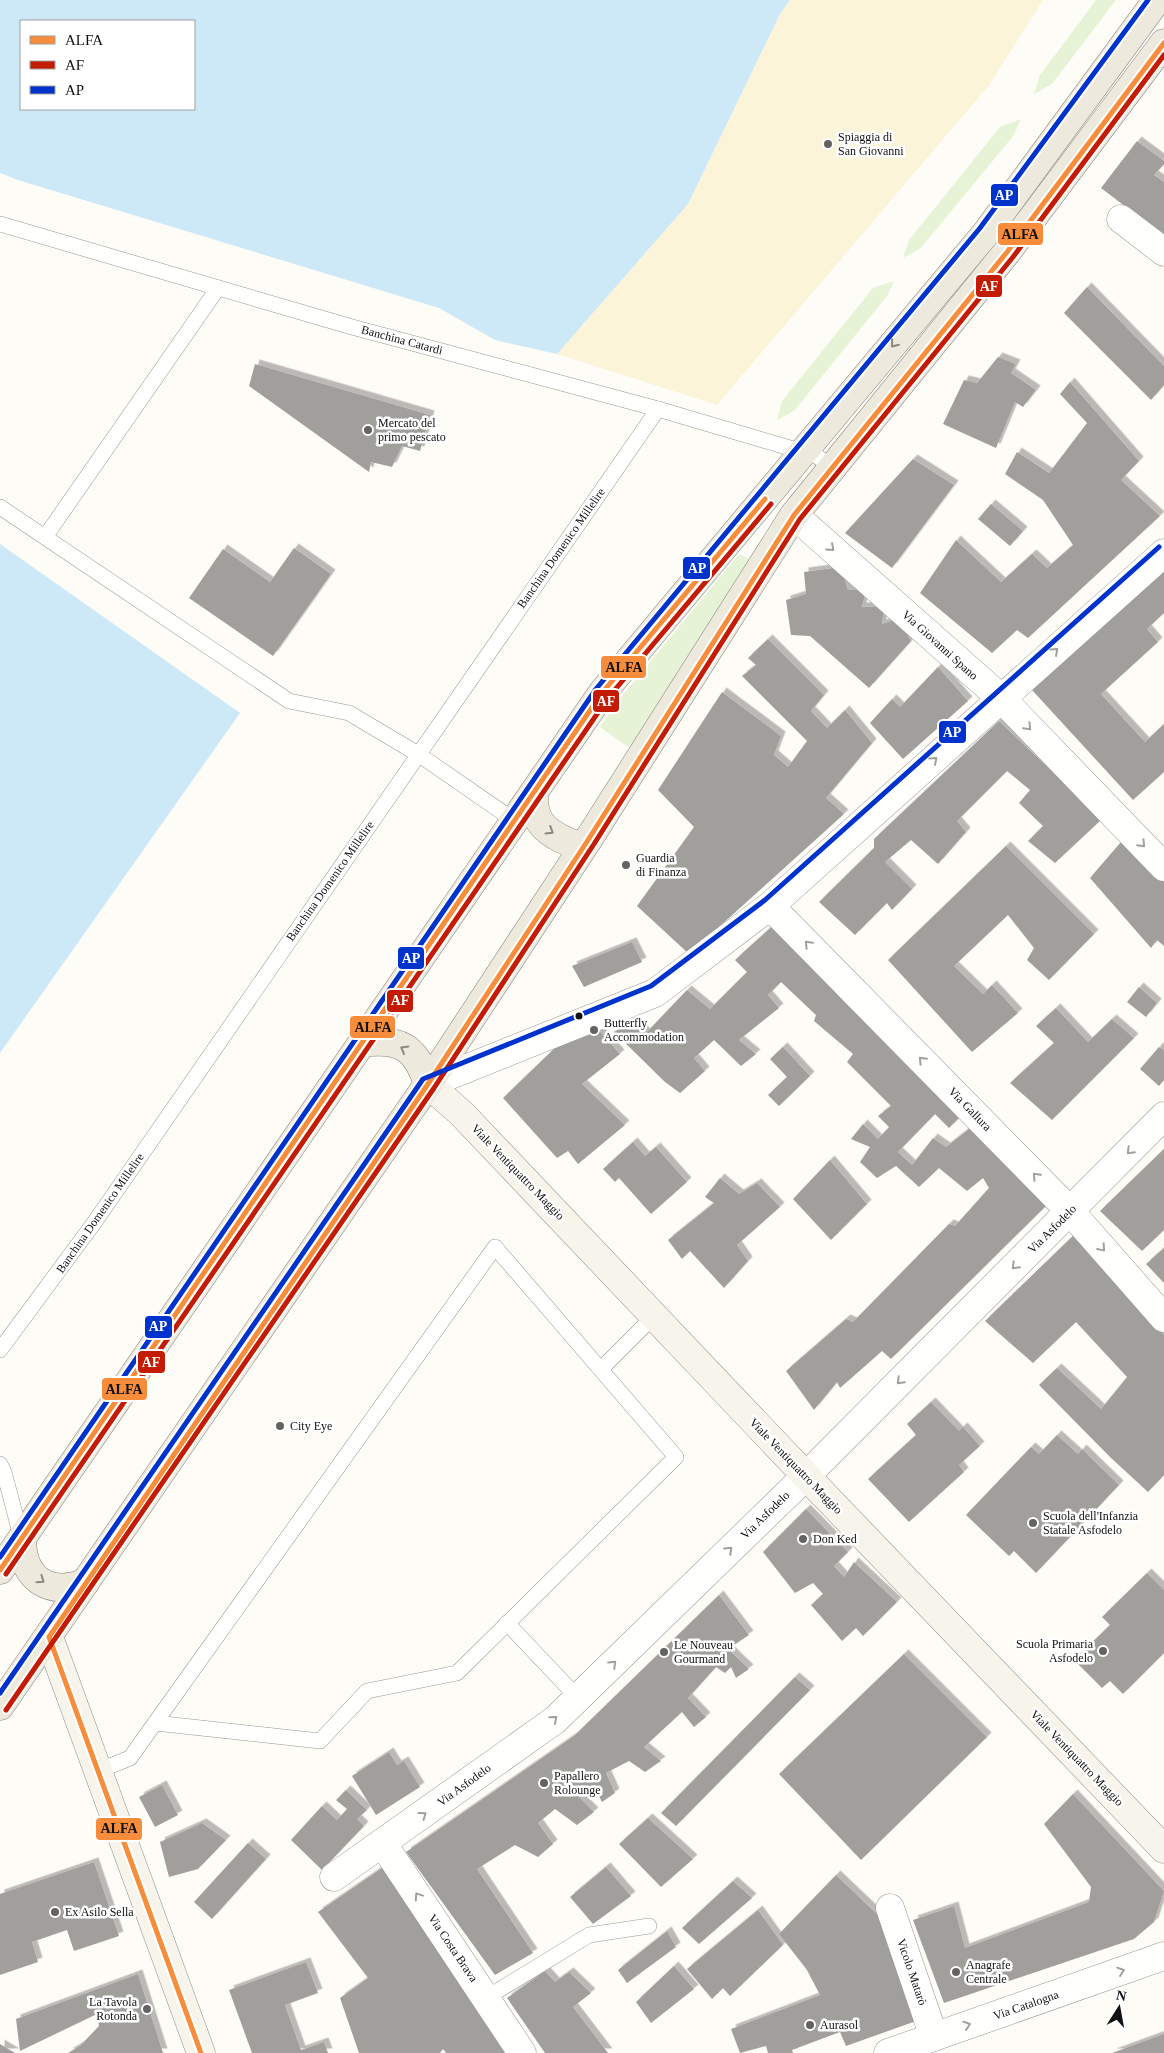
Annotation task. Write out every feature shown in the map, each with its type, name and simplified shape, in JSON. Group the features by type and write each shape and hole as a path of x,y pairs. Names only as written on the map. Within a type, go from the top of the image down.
{"main road":[{"path":"0,1570 602,693 986,233 1158,0"},
{"path":"0,1706 428,1084 588,840 794,515 1007,252 1164,43"},
{"path":"728,543 744,541 752,545 759,551 760,569"},
{"path":"534,794 533,810 542,826 578,846 588,840"},
{"path":"508,832 514,837 528,839 558,858 564,867 563,877"},
{"path":"362,1043 385,1040 407,1049 421,1064 428,1084"},
{"path":"22,1540 22,1555 29,1570 40,1581 54,1588 70,1588 85,1584"}],"street":[{"path":"1121,219 1164,252"},
{"name":"Via Giovanni Spano","path":"794,515 1002,699 1164,867"},
{"path":"428,1084 655,993 770,906 1164,553"},
{"name":"Via Gallura","path":"770,906 1070,1211 1164,1318"},
{"name":"Viale Ventiquattro Maggio","path":"428,1084 462,1114 1164,1849"},
{"name":"Via Asfodelo","path":"334,1877 555,1720 806,1476 1164,1116"},
{"path":"49,1637 200,2053"},
{"name":"Via Costa Brava","path":"383,1844 522,2053"},
{"name":"Vicolo Matarò","path":"890,1908 934,2037"},
{"name":"Via Catalogna","path":"888,2053 1164,1956"}],"lane":[{"name":"Banchina Catardi","path":"0,224 362,329 658,409 821,458 828,464 827,474"},
{"path":"44,537 218,288"},
{"name":"Banchina Domenico Millelire","path":"0,1350 94,1223 658,409"},
{"path":"0,507 289,702 349,713 418,754 508,832"},
{"path":"98,1770 130,1758 155,1723 495,1247 676,1457 457,1673 366,1692 320,1741 155,1723"},
{"path":"601,1369 654,1316"},
{"path":"0,1464 4,1472 22,1540"},
{"path":"507,1623 578,1698"},
{"path":"486,1998 590,1936 649,1926"}],"green space":[{"path":"1096,0 1116,0 1052,84 1034,94 1040,75"},
{"path":"1021,119 1014,135 920,249 903,258 909,240 1000,127"},
{"path":"894,281 887,296 794,411 777,420 782,401 873,288"},
{"path":"739,554 749,559 632,750 600,727 627,690"}],"sand":[{"name":"Spiaggia di San Giovanni","path":"790,0 1043,0 990,84 717,405 557,354 688,204 780,14"}],"water":[{"path":"0,0 790,0 780,14 688,204 557,354 495,340 439,308 0,173"},
{"path":"0,544 240,713 0,1053"}],"building":[{"path":"1137,141 1164,161 1164,164 1154,175 1164,182 1164,236 1101,188"},
{"path":"1087,287 1164,366 1164,385 1151,400 1064,313"},
{"path":"998,357 1016,364 1011,373 1036,390 1023,407 1015,402 996,448 943,424 964,380 977,383"},
{"name":"Mercato del primo pescato","path":"255,364 430,415 420,451 402,446 392,467 371,462 369,472 249,386"},
{"path":"1070,382 1139,461 1121,480 1160,516 1028,638 1017,630 992,653 920,593 956,540 1001,582 1032,554 1047,568 1073,545 1043,500 1005,474 1017,452 1049,473 1087,423 1060,394"},
{"path":"913,459 954,485 892,568 845,533"},
{"path":"991,504 1023,531 1010,546 978,519"},
{"path":"294,548 331,574 273,656 189,598 223,549 270,582"},
{"path":"841,567 848,590 866,590 862,607 884,606 882,624 898,619 911,641 869,688 810,636 791,635 786,600 806,594 804,572"},
{"path":"1164,568 1164,613 1147,629 1158,642 1101,694 1145,742 1164,724 1164,772 1133,800 1032,690"},
{"path":"768,639 824,695 811,711 827,728 845,710 872,743 826,798 844,814 689,954 637,906 694,827 658,790 722,692 781,736 774,755 788,767 807,741 742,676 756,665 748,658"},
{"path":"938,667 968,701 903,759 870,723 892,699 900,707"},
{"path":"999,721 1102,819 1055,863 1028,841 1043,826 1019,803 1030,790 1007,771 957,821 966,832 938,864 911,840 885,862 912,889 892,910 887,903 855,935 819,902 874,848 874,839"},
{"path":"1121,842 1164,882 1164,946 1157,940 1151,948 1090,878"},
{"path":"1006,846 1094,934 1049,980 1027,960 1034,948 1008,915 954,966 983,994 992,985 1018,1013 972,1052 888,960"},
{"path":"778,921 963,1114 949,1128 935,1114 898,1152 912,1165 933,1138 946,1147 974,1125 1048,1204 891,1359 882,1351 840,1388 837,1382 814,1410 786,1371 846,1319 853,1322 949,1224 955,1226 989,1188 983,1178 967,1191 939,1168 919,1187 896,1166 877,1178 860,1162 870,1147 851,1139 863,1124 878,1139 889,1127 878,1116 891,1106 847,1062 853,1054 814,1021 816,1015 781,982 768,995 779,1008 739,1040 756,1054 741,1066 714,1040 694,1058 705,1071 680,1093 665,1082 614,1032 633,1020 646,1033 687,990 710,1009 747,972 735,960"},
{"path":"632,942 642,962 584,987 572,966"},
{"path":"1139,987 1157,1003 1146,1017 1127,1002"},
{"path":"1056,1008 1088,1042 1112,1019 1134,1038 1052,1120 1010,1083 1054,1043 1036,1026"},
{"path":"595,1026 620,1054 582,1084 625,1125 578,1164 568,1151 557,1158 503,1098 557,1046"},
{"path":"783,1047 810,1076 779,1106 768,1095 787,1077 770,1059"},
{"path":"1159,1047 1164,1050 1164,1080 1159,1086 1140,1069"},
{"path":"633,1142 645,1156 656,1147 687,1182 651,1214 619,1178 615,1182 603,1169"},
{"path":"1164,1149 1164,1230 1142,1251 1100,1211"},
{"path":"830,1160 867,1204 831,1240 793,1199"},
{"path":"720,1178 739,1194 757,1183 780,1207 737,1245 748,1261 724,1288 690,1251 682,1259 668,1240 714,1203 705,1197"},
{"path":"1076,1233 1164,1335 1164,1475 1148,1492 1110,1457 1039,1385 1057,1368 1101,1409 1127,1377 1076,1322 1033,1363 985,1321"},
{"path":"1164,1248 1164,1283 1146,1264"},
{"path":"931,1402 959,1431 963,1427 980,1446 959,1465 964,1472 909,1522 868,1479 916,1435 907,1424"},
{"path":"1057,1435 1078,1454 1082,1449 1119,1485 1036,1573 1014,1551 1009,1556 966,1515 1031,1447 1039,1454"},
{"path":"806,1509 848,1552 834,1566 844,1577 854,1562 897,1602 863,1636 856,1628 842,1641 811,1605 823,1594 813,1583 795,1593 763,1552"},
{"path":"1147,1573 1164,1590 1164,1653 1123,1694 1110,1681 1102,1688 1074,1660 1110,1625 1102,1617"},
{"path":"719,1595 749,1635 728,1649 749,1669 736,1678 731,1667 725,1673 716,1667 688,1698 706,1717 694,1727 682,1712 644,1747 661,1761 645,1772 629,1761 606,1773 615,1793 602,1802 595,1788 578,1796 594,1812 577,1825 555,1809 538,1823 553,1844 538,1857 515,1845 477,1869 533,1953 495,1975 406,1852 574,1736"},
{"path":"904,1654 987,1737 861,1860 779,1774"},
{"path":"795,1677 810,1690 676,1826 661,1813"},
{"path":"389,1752 397,1765 404,1761 420,1787 376,1815 352,1776"},
{"path":"162,1785 178,1815 155,1827 139,1797"},
{"path":"346,1790 367,1810 357,1819 364,1826 322,1870 291,1840 322,1806 337,1820 347,1809 336,1800"},
{"path":"1073,1794 1164,1891 1154,1922 1134,1939 944,2003 913,1920 954,1906 965,1948 1089,1902 1091,1887 1044,1824"},
{"path":"648,1818 693,1859 661,1887 619,1844"},
{"path":"202,1823 226,1840 198,1869 169,1877 160,1842"},
{"path":"248,1843 266,1859 212,1919 194,1902"},
{"name":"Ex Asilo Sella","path":"94,1862 119,1936 74,1951 67,1930 32,1942 38,1962 0,1975 0,1894"},
{"path":"385,1866 503,2033 496,2040 510,2053 446,2053 443,2049 440,2053 359,2053 340,1998 368,1978 318,1912"},
{"path":"606,1867 631,1896 593,1924 570,1897"},
{"path":"836,1875 878,1915 919,2020 846,2046 840,2032 792,2050 793,2053 768,2053 766,2046 740,2053 731,2029 820,1995 807,1970 779,1934"},
{"path":"733,1881 752,1898 699,1944 682,1928"},
{"path":"758,1910 783,1945 730,1996 723,1988 712,1999 687,1969"},
{"path":"667,1931 676,1947 627,1983 618,1970"},
{"path":"306,1962 318,1993 285,2005 301,2050 324,2042 328,2053 252,2053 229,1990"},
{"path":"674,1966 694,1989 651,2023 636,2002"},
{"path":"545,1971 555,1982 569,1972 591,1993 573,2007 608,2053 545,2053 507,1998"},
{"path":"138,1974 163,2053 68,2053 81,2045 99,2026 97,2014 20,2051 16,2019"},
{"path":"1164,2034 1164,2053 1112,2053"},
{"path":"0,2044 15,2053 0,2053"}],"transit line":[{"name":"AP","path":"0,1557 596,689 980,228 1148,0"},
{"name":"ALFA","path":"201,2053 49,1637 428,1084 588,840 794,515 1007,252 1164,43"},
{"name":"AF","path":"6,1710 434,1088 594,844 800,519 1013,257 1164,55"},
{"name":"ALFA","path":"0,1570 602,693 765,499"},
{"name":"AF","path":"6,1574 608,698 771,504"},
{"name":"AP","path":"0,1693 423,1079 651,986 765,900 1159,547"}],"place":[{"name":"Spiaggia di San Giovanni","path":"828,144"},
{"name":"Mercato del primo pescato","path":"368,430"},
{"name":"Guardia di Finanza","path":"626,865"},
{"name":"Butterfly Accommodation","path":"594,1030"},
{"name":"City Eye","path":"280,1426"},
{"name":"Scuola dell'Infanzia Statale Asfodelo","path":"1033,1523"},
{"name":"Don Ked","path":"803,1539"},
{"name":"Scuola Primaria Asfodelo","path":"1103,1651"},
{"name":"Le Nouveau Gourmand","path":"664,1652"},
{"name":"Papallero Rolounge","path":"544,1783"},
{"name":"Ex Asilo Sella","path":"55,1912"},
{"name":"Anagrafe Centrale","path":"956,1972"},
{"name":"La Tavola Rotonda","path":"147,2009"},
{"name":"Aurasol","path":"810,2025"}]}
